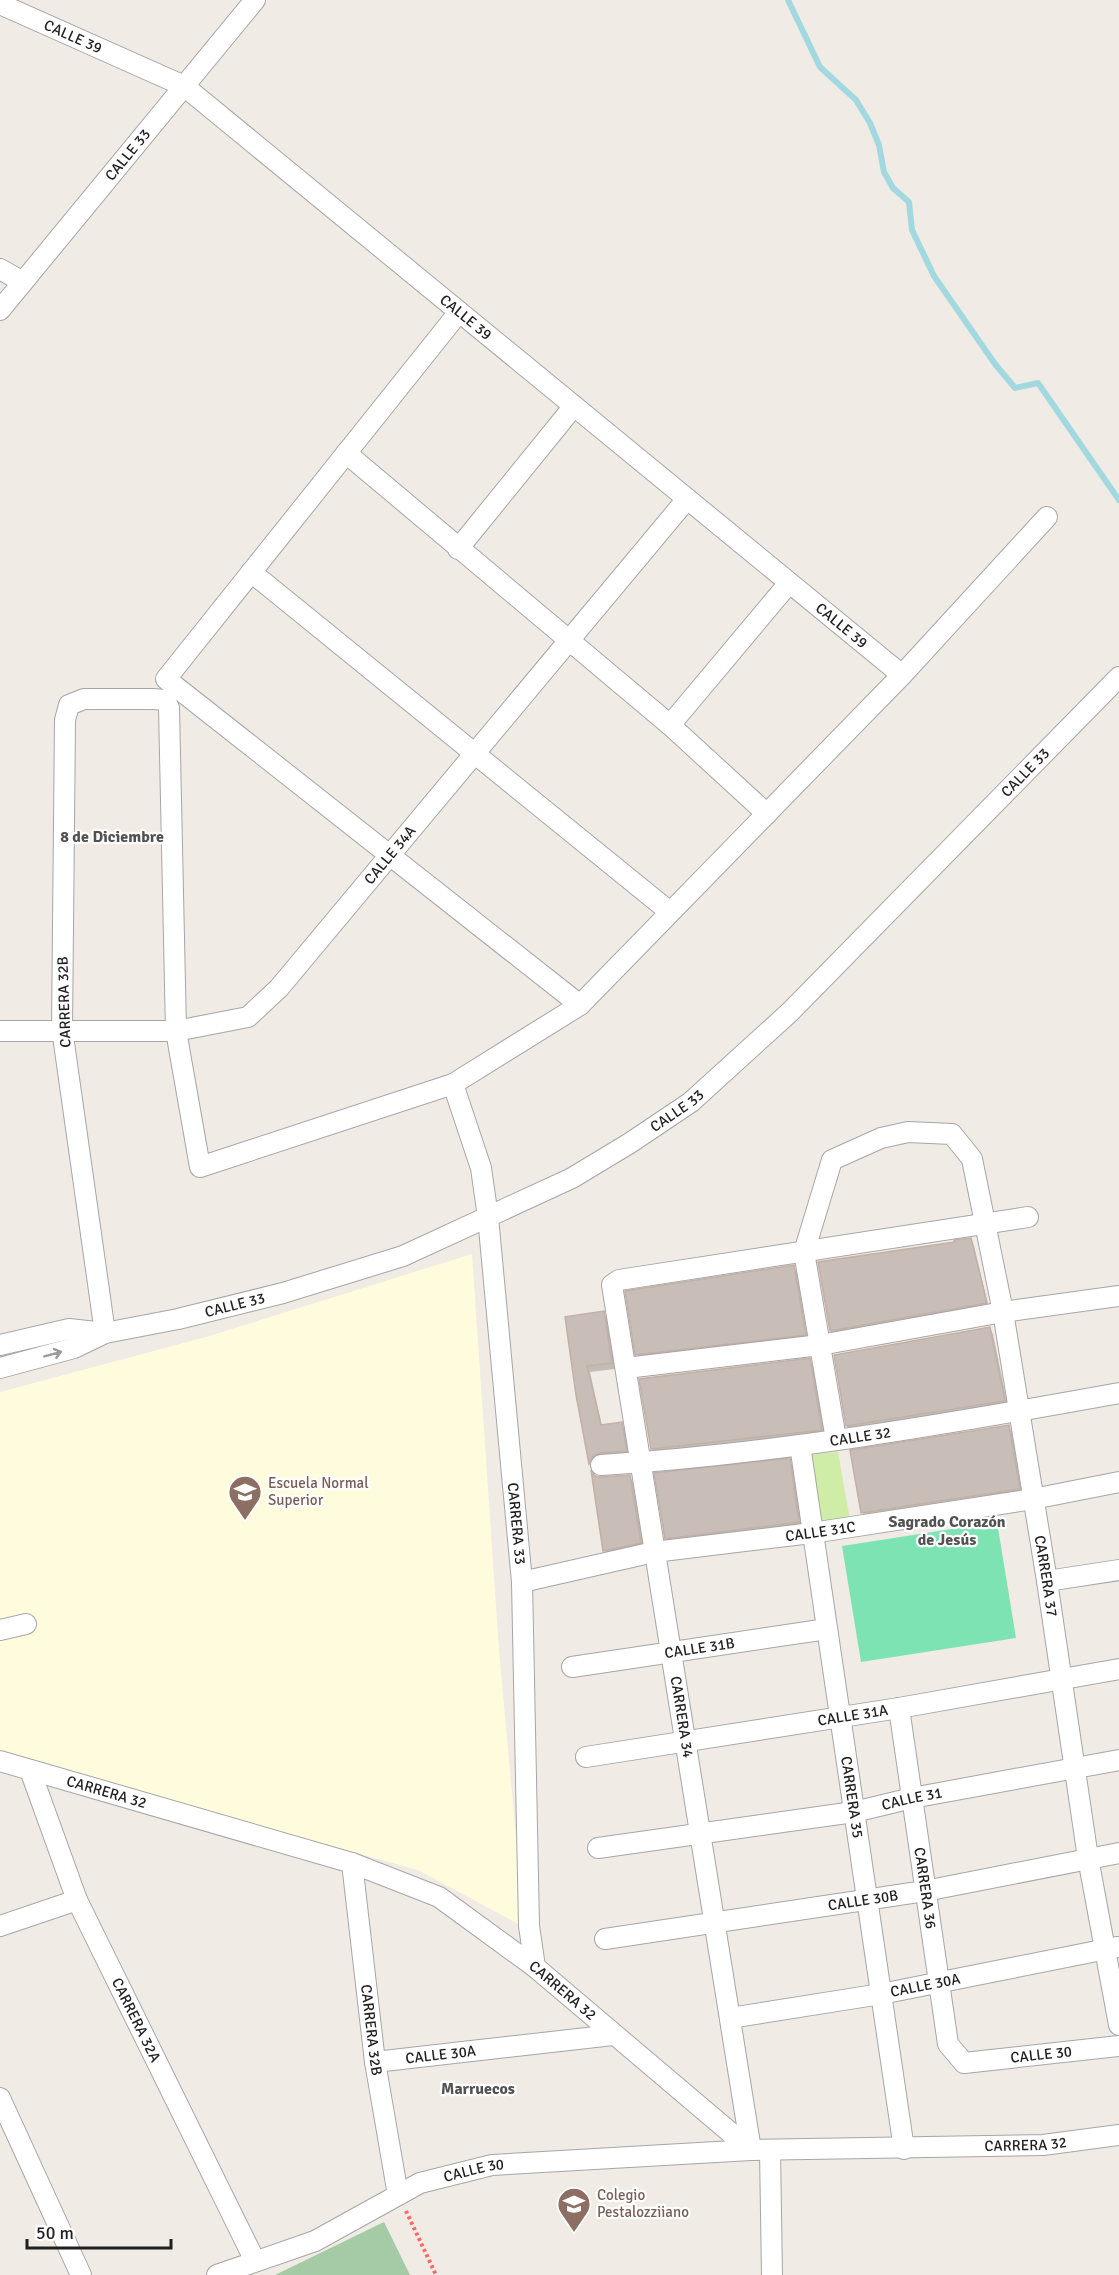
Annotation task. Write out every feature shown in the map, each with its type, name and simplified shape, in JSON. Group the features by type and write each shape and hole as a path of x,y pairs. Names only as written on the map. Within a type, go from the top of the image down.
{"street":[{"name":"CALLE 33","path":"0,310 255,0"},
{"name":"CALLE 39","path":"0,4 184,86 902,675"},
{"path":"0,269 23,282"},
{"path":"459,312 165,679 580,1005"},
{"path":"458,549 574,406"},
{"path":"346,453 670,725 767,814"},
{"name":"CALLE 34A","path":"0,1031 62,1029 176,1031 248,1017 279,988 687,499"},
{"path":"176,1031 200,1167 453,1084 580,1005 902,675 1047,517"},
{"path":"251,572 670,912"},
{"path":"670,725 789,583"},
{"name":"CALLE 33","path":"0,1368 74,1348 105,1333 178,1319 283,1293 403,1256 572,1178 630,1143 691,1102 790,1012 1119,677"},
{"name":"CARRERA 32B","path":"105,1333 62,1029 65,720 69,705 84,699 165,700 169,708 176,1031"},
{"name":"CARRERA 33","path":"453,1084 481,1168 488,1217 522,1582 529,1926 535,1967"},
{"name":"CARRERA 37","path":"804,1252 832,1160 881,1138 908,1132 952,1134 972,1159 1003,1312 1047,1581 1088,1858 1112,1948 1119,2025"},
{"path":"836,1439 804,1252 1028,1217"},
{"name":"CARRERA 34","path":"772,2275 761,2150 730,2018 612,1285 619,1280 804,1252"},
{"path":"626,1368 820,1345 1003,1312 1119,1296"},
{"name":"CALLE 33","path":"0,1345 69,1329 105,1333"},
{"name":"CALLE 32","path":"601,1465 800,1445 1119,1393"},
{"name":"CARRERA 35","path":"800,1445 904,2149"},
{"name":"CALLE 31C","path":"522,1582 654,1552 812,1533 1033,1499 1119,1482"},
{"path":"1047,1581 1119,1570"},
{"path":"0,1630 26,1624"},
{"name":"CALLE 31B","path":"572,1667 827,1629"},
{"name":"CALLE 31A","path":"586,1757 898,1708 1119,1669"},
{"name":"CARRERA 36","path":"898,1708 948,2044 964,2063"},
{"name":"CALLE 31","path":"598,1848 854,1812 912,1798 1119,1760"},
{"name":"CARRERA 32","path":"0,1761 352,1863 439,1897 535,1967 614,2035 761,2150 1043,2145 1119,2135"},
{"name":"CARRERA 32A","path":"30,1770 77,1900 255,2261"},
{"name":"CALLE 30B","path":"605,1939 925,1891 1119,1853"},
{"name":"CARRERA 32B","path":"352,1863 375,2062 398,2195"},
{"path":"0,1926 77,1900"},
{"name":"CALLE 30A","path":"730,2018 881,1994 1112,1948"},
{"name":"CALLE 30A","path":"375,2062 614,2035"},
{"name":"CALLE 30","path":"964,2063 1119,2046"},
{"path":"0,2098 81,2275"},
{"name":"CALLE 30","path":"217,2275 315,2241 420,2182 492,2165 761,2150"}],"path":[{"path":"398,2195 436,2275"}],"shaded area":[{"name":"Escuela Normal Superior","path":"472,1254 499,1650 524,1927 418,1870 0,1754 0,1392 206,1337"}],"green space":[{"path":"838,1452 850,1520 820,1526 809,1455"},
{"path":"997,1522 1016,1638 861,1662 842,1546"},
{"path":"384,2222 410,2275 275,2275"}],"building":[{"path":"971,1238 987,1303 830,1331 818,1262"},
{"path":"794,1265 806,1335 635,1355 625,1291"},
{"path":"604,1311 612,1363 587,1366 601,1425 622,1422 627,1451 594,1455 589,1464 565,1317"},
{"path":"990,1327 1005,1401 846,1426 834,1355"},
{"path":"810,1358 822,1430 651,1449 639,1379"},
{"path":"1009,1425 1020,1489 861,1513 850,1450"},
{"path":"790,1458 799,1522 665,1539 654,1473"},
{"path":"591,1470 595,1476 601,1477 630,1475 641,1543 603,1551"}],"waterway":[{"path":"788,0 820,67 856,100 870,123 879,145 884,172 893,188 909,202 912,230 934,276 995,364 1015,388 1038,383 1119,500"}],"place":[{"name":"Escuela Normal Superior","path":"245,1521"},
{"name":"Colegio Pestalozziiano","path":"574,2233"}],"district":[{"name":"8 de Diciembre","path":"112,836"},
{"name":"Sagrado Corazón de Jesús","path":"947,1530"},
{"name":"Marruecos","path":"478,2088"}]}
